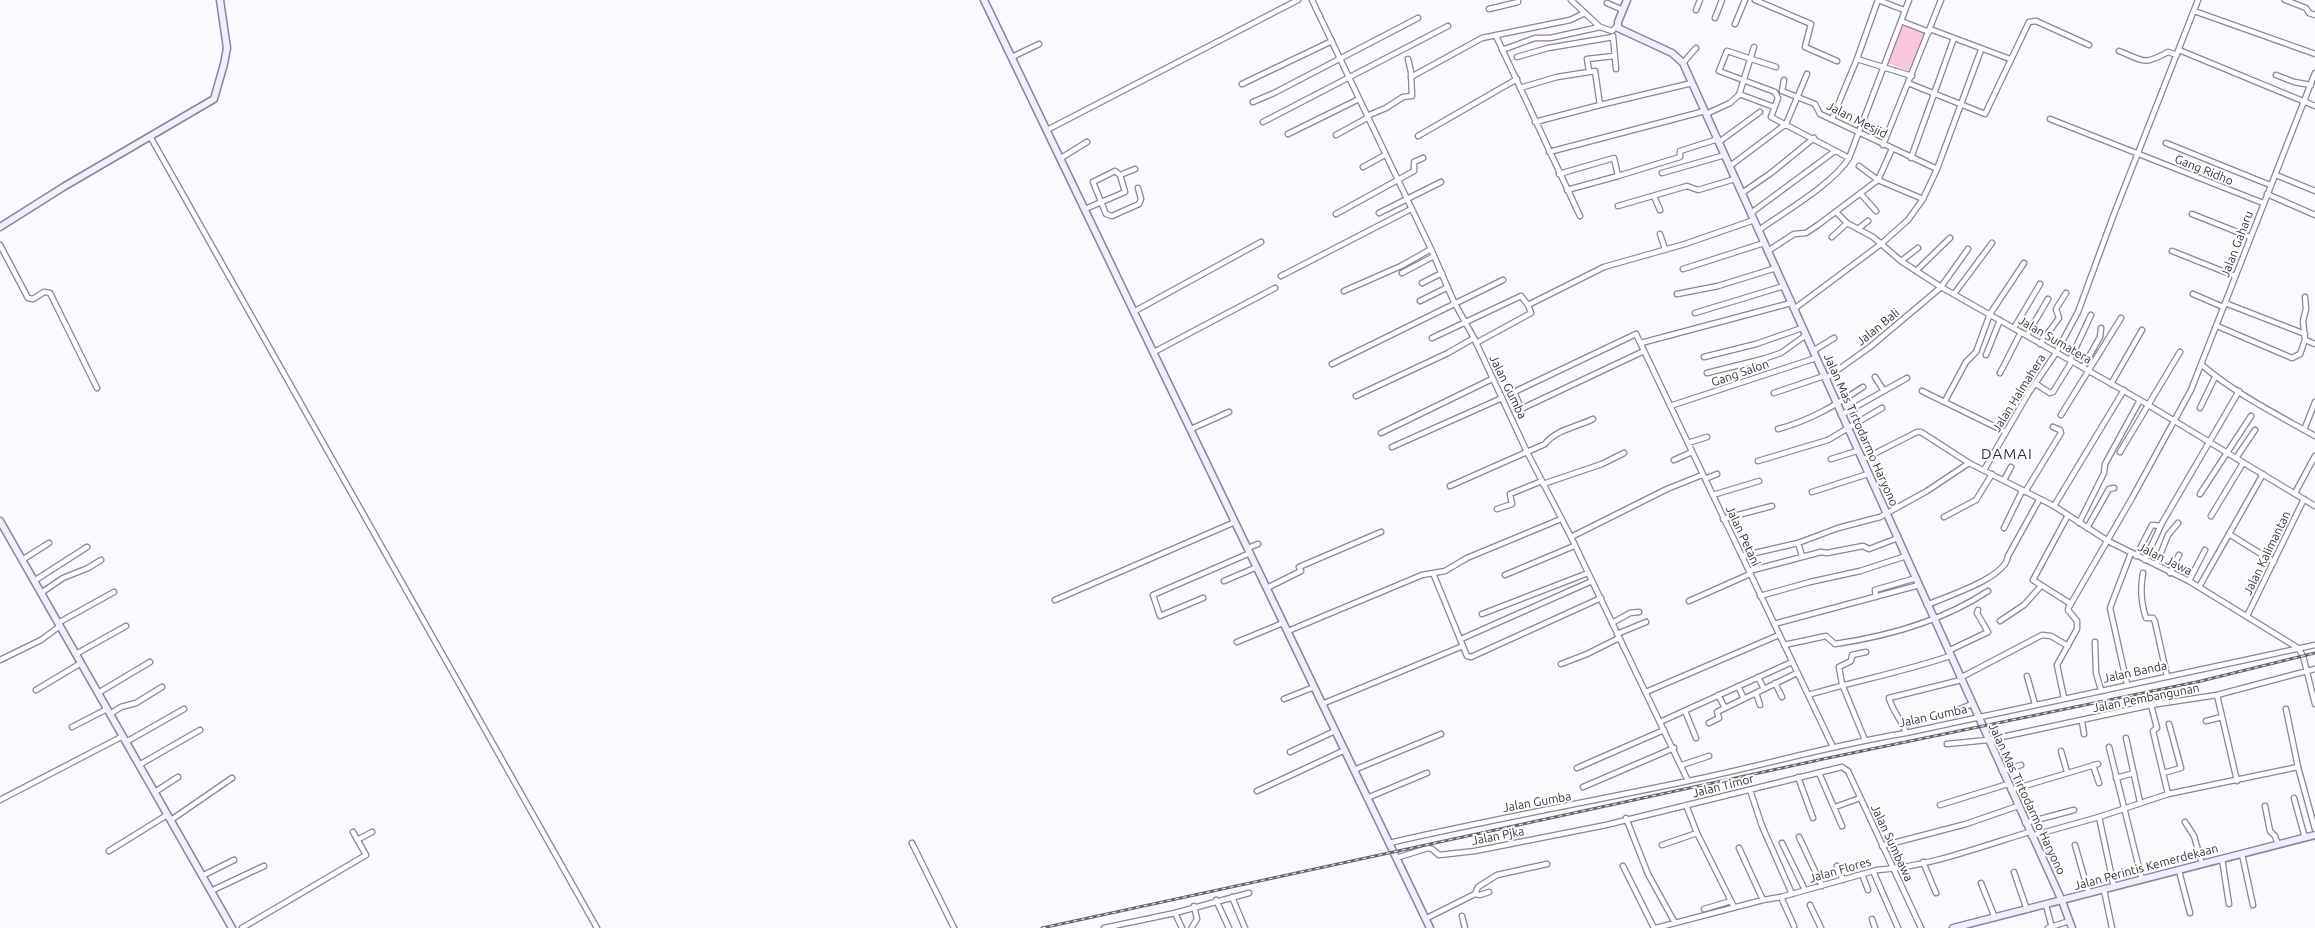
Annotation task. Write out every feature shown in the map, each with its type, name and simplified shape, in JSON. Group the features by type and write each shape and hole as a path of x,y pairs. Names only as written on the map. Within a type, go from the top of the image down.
{"street":[{"path":"1,225 65,186 151,138 207,104 215,96 227,48 220,0"},
{"path":"984,0 1430,928"},
{"path":"1047,130 1298,0"},
{"name":"Jalan Gumba","path":"1312,0 1431,249 1454,302 1506,404 1527,452 1572,537 1574,546 1674,748 1688,781"},
{"path":"1489,9 1518,2 1518,0"},
{"path":"1571,0 1600,27"},
{"path":"1616,69 1613,37 1627,0"},
{"path":"1696,10 1700,0"},
{"path":"1715,18 1722,0"},
{"path":"1735,24 1745,0"},
{"path":"1755,0 1811,24 1805,47 1837,61"},
{"path":"1832,119 1857,59 1878,0 1904,10"},
{"path":"1759,230 1844,167 1860,132 1909,0"},
{"path":"1883,145 1912,76 1940,0"},
{"name":"Jalan Halmahera","path":"1984,470 2056,353 2078,312 2081,298 2198,0"},
{"path":"2284,0 2306,8 2309,13 2315,15"},
{"path":"1608,4 1623,10"},
{"path":"2194,11 2315,54"},
{"path":"1411,77 1482,38 1570,20 1585,13"},
{"path":"1253,102 1340,60 1418,18"},
{"path":"1901,21 2010,59"},
{"path":"1908,84 1984,114 2029,22 2033,21 2089,45"},
{"path":"1263,122 1448,26"},
{"path":"1502,50 1535,38 1550,38 1600,27 1615,28"},
{"name":"Jalan Mas Tirtodarmo Haryono","path":"1615,28 1672,53 1683,63 1918,581 1977,717 2062,901 2070,925"},
{"path":"1496,36 1580,216"},
{"path":"1516,57 1548,48 1581,44 1613,37"},
{"path":"1910,158 1954,38"},
{"path":"1242,84 1332,41"},
{"path":"1012,57 1039,44"},
{"path":"1549,152 1706,113 1730,103 1739,94 1754,47"},
{"path":"1683,63 1696,48"},
{"path":"1641,343 1793,306 1881,244 1908,220 1923,199 1937,169 1981,50"},
{"path":"1776,68 1727,51 1719,72 1777,94 1771,117 1849,158"},
{"path":"2119,51 2147,62 2153,61 2168,52 2178,52 2315,106"},
{"path":"1589,71 1587,59 1614,56"},
{"path":"1857,59 1912,76"},
{"path":"1336,135 1403,97 1412,96 1408,60"},
{"path":"1520,88 1557,77 1595,71 1600,105"},
{"name":"Jalan Gaharu","path":"2070,604 2108,541 2174,421 2202,365 2270,185 2276,175 2315,73"},
{"path":"1730,166 1786,124 1807,74"},
{"path":"2276,75 2310,87 2315,91"},
{"path":"1418,136 1517,80"},
{"name":"Jalan Mesjid","path":"1784,80 1782,91 1815,104 1819,113 1910,158 1937,169"},
{"path":"1535,122 1692,83"},
{"path":"1739,94 1774,107"},
{"path":"1288,134 1358,99"},
{"path":"1567,190 1680,157 1680,151 1718,140 1760,112"},
{"name":"Gang Ridho","path":"2050,119 2264,203"},
{"path":"151,138 598,928"},
{"path":"1742,193 1771,173 1814,138"},
{"path":"1061,158 1087,142"},
{"path":"2166,143 2270,185"},
{"path":"1768,251 1797,232 1806,233 1878,180 1892,149"},
{"path":"1528,305 1542,296 1604,267 1665,249 1752,216 1835,151"},
{"path":"1363,167 1385,155"},
{"path":"1662,173 1725,155"},
{"path":"1336,214 1414,171 1414,162 1422,158"},
{"path":"1560,174 1614,158 1618,176"},
{"path":"1859,166 1878,180 1923,199"},
{"path":"1120,176 1135,169"},
{"path":"1085,209 1102,202 1125,192 1126,188 1115,171 1093,182 1102,202 1106,214 1112,216 1139,204 1141,199 1138,188"},
{"path":"2276,175 2315,191"},
{"path":"1618,206 1687,186 1698,190 1735,178"},
{"path":"1379,213 1441,182"},
{"path":"1860,193 1876,211"},
{"path":"2267,194 2315,215"},
{"path":"1654,196 1660,210"},
{"path":"1281,276 1411,209"},
{"name":"Jalan Sumatera","path":"1836,212 1847,223 1874,237 1901,260 1941,287 2124,390 2315,506"},
{"path":"2192,214 2250,237"},
{"path":"1858,229 1868,221"},
{"path":"1832,237 1847,223"},
{"path":"1660,234 1665,249"},
{"path":"1916,271 1950,238"},
{"path":"1135,311 1261,242"},
{"path":"1683,269 1764,243"},
{"path":"1954,294 1992,243"},
{"path":"0,245 28,298 33,298 44,292 50,293 97,388"},
{"path":"1901,260 1918,248"},
{"path":"1344,291 1401,266 1431,249"},
{"name":"Jalan Bali","path":"1774,393 1825,378 1870,347 1941,287 1968,249"},
{"path":"2172,251 2235,276"},
{"path":"1402,273 1434,256"},
{"path":"1945,402 1966,362 1976,352 1990,314 2024,263"},
{"path":"1677,294 1718,286 1776,268"},
{"path":"1422,283 1442,273"},
{"path":"1332,364 1454,302 1503,280"},
{"path":"2014,328 2040,284"},
{"path":"1695,312 1784,286"},
{"path":"1420,301 1448,287"},
{"path":"1154,352 1276,288"},
{"path":"2040,344 2059,318 2056,309 2066,293"},
{"path":"2193,294 2305,337 2315,344"},
{"path":"1356,396 1531,313 1521,296 1470,321 1464,321 1432,338"},
{"path":"2217,326 2292,358 2300,354 2305,337 2303,321 2305,297"},
{"path":"2027,335 2048,299"},
{"path":"2036,384 2050,393 2054,392 2091,315"},
{"path":"2061,415 2121,318"},
{"path":"1986,355 2000,320"},
{"path":"1704,357 1756,344 1802,328"},
{"path":"2083,367 2100,336 2101,328"},
{"path":"2111,384 2142,330"},
{"path":"2000,373 2021,332"},
{"name":"Jalan Petani","path":"1517,401 1515,391 1636,334 1833,747"},
{"path":"1707,373 1781,353 1806,335"},
{"path":"1813,351 1834,338"},
{"path":"1506,404 1517,401 1523,408 1644,352"},
{"path":"2120,452 2147,404 2158,392 2180,352"},
{"name":"Gang Salon","path":"1670,406 1816,358"},
{"path":"2202,365 2215,377 2315,436"},
{"path":"1876,377 1884,391"},
{"path":"2200,408 2215,377"},
{"path":"1842,414 1906,378"},
{"path":"1381,433 1492,379"},
{"path":"1778,429 1807,419 1837,404 1863,387"},
{"path":"1922,390 2006,432"},
{"path":"2054,506 2124,390"},
{"path":"2145,560 2160,526 2239,391"},
{"path":"1392,447 1502,398"},
{"path":"2079,523 2104,474 2105,464 2140,400"},
{"path":"2304,430 2314,405"},
{"path":"1758,461 1828,440 1865,420 1882,408"},
{"path":"1191,428 1229,412"},
{"path":"2200,494 2251,416"},
{"path":"1450,486 1545,444 1560,432 1593,419"},
{"path":"2004,528 2023,491 2061,433 2060,430 2053,427"},
{"path":"2236,458 2255,430"},
{"name":"Jalan Jawa","path":"1862,460 1917,432 1921,432 1969,463 2054,506 2108,541 2199,587 2298,648"},
{"path":"1688,443 1707,437"},
{"path":"1831,459 1857,450"},
{"path":"1674,460 1692,452"},
{"path":"1497,509 1512,504 1510,494 1602,464 1624,453"},
{"path":"2296,493 2315,456"},
{"path":"1742,556 1798,543 1886,514 1927,491 1969,463"},
{"path":"2211,516 2243,463"},
{"path":"2004,480 2011,467"},
{"path":"1572,537 1667,489 1717,474"},
{"path":"1812,492 1868,474"},
{"path":"1944,517 1976,500 1992,474"},
{"path":"2199,587 2262,474"},
{"path":"1713,495 1759,481"},
{"path":"2087,528 2109,489 2114,488"},
{"name":"Jalan Kalimantan","path":"2248,616 2304,499"},
{"path":"1927,605 1962,591 2008,563 2012,549 2039,500"},
{"path":"1723,519 1772,506"},
{"path":"2064,698 2057,665 2077,629 2077,621 2068,610 2070,604 2032,580 2068,515"},
{"path":"1288,631 1422,575 1445,571 1467,558 1561,519"},
{"path":"1055,600 1235,522"},
{"path":"2156,566 2168,535 2178,523"},
{"path":"2136,556 2152,525 2160,526"},
{"path":"1,526 232,928"},
{"path":"1267,588 1300,571 1300,567 1381,532"},
{"path":"2229,534 2274,562"},
{"path":"1689,601 1750,573 1802,556 1864,546 1869,549 1898,538"},
{"path":"2154,540 2164,544"},
{"path":"22,560 48,543"},
{"path":"1798,543 1802,556"},
{"path":"1203,598 1160,616 1153,595 1258,544"},
{"path":"1505,575 1574,546"},
{"path":"34,581 87,547"},
{"path":"2189,582 2205,550"},
{"path":"2127,684 2110,608 2130,553"},
{"path":"2170,573 2179,555"},
{"path":"1760,596 1810,582 1860,572 1906,556"},
{"path":"41,593 63,578 88,568 101,560"},
{"path":"1224,581 1257,567"},
{"path":"1482,614 1588,573"},
{"path":"1433,574 1467,656 1473,657 1601,598"},
{"path":"2143,574 2141,594 2143,608 2146,618 2153,618 2155,622 2167,676"},
{"path":"1461,639 1592,581"},
{"path":"1774,624 1876,597 1918,581"},
{"path":"2000,621 2024,605 2041,586"},
{"path":"1784,645 1823,636 1830,638 1836,644 1860,640 1934,620 1988,590"},
{"path":"0,660 41,640 59,625 114,592"},
{"path":"1808,695 1842,684 1897,672 1949,654 1988,632 1977,613 1978,610"},
{"path":"1612,623 1630,613 1639,612"},
{"path":"1561,664 1587,654 1646,622"},
{"path":"1237,642 1283,623"},
{"path":"76,654 126,626"},
{"path":"1646,692 1779,635"},
{"path":"1906,733 1901,718 1891,705 1889,698 1960,679 2042,635 2051,636 2068,646"},
{"path":"2095,642 2096,673 2101,690"},
{"path":"2315,644 2298,648 2315,704"},
{"path":"1322,704 1463,646"},
{"name":"Jalan Banda","path":"1977,717 2298,648"},
{"path":"1865,740 1842,684 1839,666 1851,661 1852,655 1866,652"},
{"path":"98,693 150,662"},
{"path":"1660,722 1792,662"},
{"path":"36,690 81,663"},
{"name":"Jalan Pembangunan","path":"1947,744 1988,740 2151,705 2217,695 2315,669"},
{"path":"1722,724 1717,712 1797,673"},
{"path":"2028,676 2034,704"},
{"path":"1758,677 1764,689"},
{"path":"1775,683 1782,697"},
{"path":"1738,686 1744,699"},
{"path":"72,728 121,706 136,703 162,687"},
{"path":"1284,699 1314,687"},
{"path":"1756,693 1760,705"},
{"path":"1718,695 1725,708"},
{"path":"2217,695 2237,781"},
{"path":"1955,711 1972,704"},
{"path":"2151,705 2157,728 2152,731 2168,794"},
{"path":"0,800 184,709"},
{"path":"2286,709 2298,767 2315,829"},
{"path":"1685,711 1696,738"},
{"name":"Jalan Gumba","path":"1388,843 1484,821 1545,811 1688,781 1833,747 1977,717"},
{"path":"2206,721 2222,717"},
{"path":"1708,723 1719,718"},
{"path":"2082,721 2084,734"},
{"path":"2163,773 2181,768 2169,724"},
{"path":"139,765 200,730"},
{"path":"1576,768 1664,730"},
{"path":"1290,752 1335,731"},
{"path":"1354,770 1441,734"},
{"path":"2126,738 2140,802"},
{"path":"2109,747 2142,880"},
{"path":"1583,788 1674,748"},
{"path":"1257,791 1345,750"},
{"path":"2061,751 2067,772"},
{"path":"1682,765 1709,756"},
{"path":"1940,805 2096,764 2099,783"},
{"path":"2002,771 2021,765"},
{"name":"Jalan Timor","path":"1606,825 1626,818 1686,806 1844,767"},
{"name":"Jalan Sumbawa","path":"1844,767 1921,928"},
{"name":"Jalan Flores","path":"1655,928 1763,900 1781,898 1873,871 1893,869 1923,862 2098,817 2168,794 2298,767"},
{"path":"1367,798 1427,773"},
{"path":"1819,773 1842,826"},
{"path":"2116,778 2134,773"},
{"path":"155,792 178,777"},
{"path":"109,852 232,778"},
{"path":"1798,778 1813,818"},
{"path":"1750,790 1762,826 1792,894"},
{"path":"1834,807 1860,798"},
{"path":"2294,798 2304,838"},
{"path":"1686,806 1697,833 1734,908"},
{"path":"1882,846 1966,824 2018,806"},
{"path":"2265,806 2270,831 2275,836 2278,845"},
{"path":"2025,823 2074,810"},
{"path":"2098,817 2114,887"},
{"path":"1626,818 1648,874 1674,923"},
{"path":"2185,822 2194,836 2202,864"},
{"name":"Jalan Pjka","path":"1396,858 1428,848 1438,855 1475,851 1606,825"},
{"path":"242,928 366,855 352,832"},
{"path":"357,840 372,832"},
{"path":"1662,845 1697,833"},
{"name":"Jalan Perintis Kemerdekaan","path":"1953,928 1963,927 2315,835"},
{"path":"1799,836 1822,886"},
{"path":"912,843 954,928"},
{"path":"1782,843 1805,890"},
{"path":"2075,845 2089,894"},
{"path":"1739,848 1763,900"},
{"path":"2242,854 2253,905"},
{"path":"2222,859 2229,904"},
{"path":"202,876 234,860"},
{"path":"1923,862 1936,893"},
{"path":"1475,894 1478,887 1496,875 1548,864"},
{"path":"211,892 264,866"},
{"path":"1624,866 1655,928"},
{"path":"1837,866 1843,880"},
{"path":"1873,871 1898,928"},
{"path":"2179,871 2190,913"},
{"path":"2014,872 2026,910"},
{"path":"1862,874 1868,890"},
{"path":"1981,883 1995,918"},
{"path":"2104,890 2112,928"},
{"path":"1425,919 1475,894 1480,895 1489,892"},
{"path":"1104,928 1174,913 1216,900 1249,893"},
{"path":"1232,897 1245,928"},
{"path":"1781,898 1794,926"},
{"path":"1216,900 1230,928"},
{"path":"1704,909 1731,901"},
{"path":"1810,905 1821,928"},
{"path":"2046,905 2051,927 2070,925"},
{"path":"1192,928 1197,922 1194,906"},
{"path":"1174,913 1182,928"},
{"path":"1462,916 1465,928"},
{"path":"1872,920 1875,928"},
{"path":"1135,922 1139,928"}],"shaded area":[{"path":"1902,23 1927,33 1912,72 1887,63"}],"railway":[{"path":"1042,928 1828,758 2201,681 2315,653"}],"district":[{"name":"DAMAI","path":"2007,454"}]}
